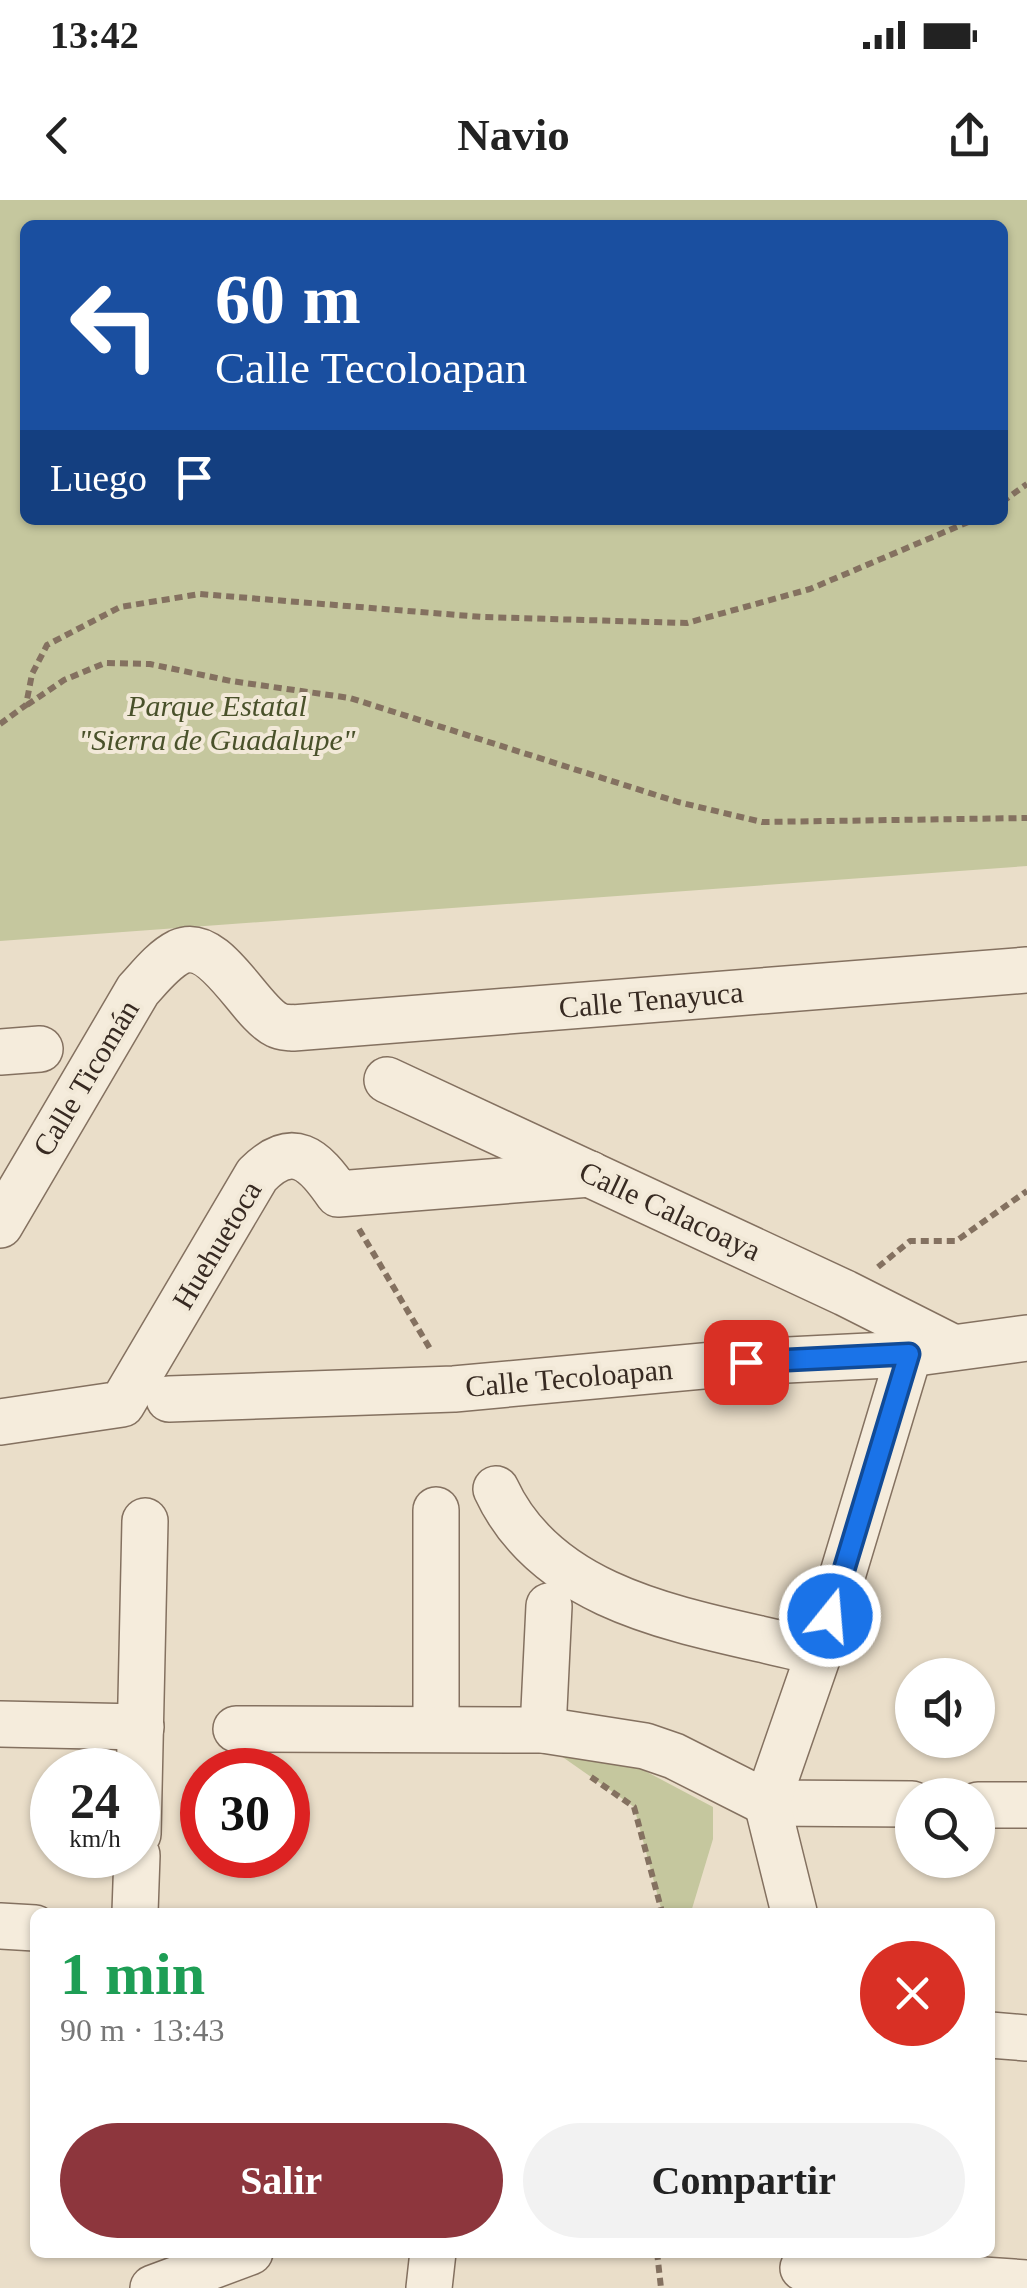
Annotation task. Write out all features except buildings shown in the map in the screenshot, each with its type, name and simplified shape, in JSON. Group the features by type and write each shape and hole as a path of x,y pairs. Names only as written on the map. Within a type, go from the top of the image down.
{"street":[{"name":"Calle Tenayuca","path":"191,949 202,950 275,1025 293,1028 1027,970"},
{"name":"Calle Ticomán","path":"0,1225 138,990 166,962 191,949"},
{"name":"Calle Calacoaya","path":"388,1080 846,1293 930,1350"},
{"name":"Huehuetoca","path":"0,1422 122,1404 257,1175 277,1158 303,1157 322,1171 338,1194"},
{"path":"338,1194 590,1174"},
{"name":"Calle Tecoloapan","path":"169,1399 454,1389 746,1362 930,1350 1027,1338"},
{"path":"793,1908 767,1802 930,1350"},
{"path":"496,1489 506,1512 556,1564 606,1596 819,1653"},
{"path":"436,1510 436,1727"},
{"path":"140,1748 145,1521"},
{"path":"544,1730 550,1606"},
{"path":"0,1724 141,1727"},
{"path":"236,1729 544,1730 645,1746 674,1756 767,1802 895,1804"},
{"path":"995,1804 1027,1805"},
{"path":"135,1908 136,1878"},
{"path":"0,1926 30,1928"},
{"path":"995,2035 1027,2038"},
{"path":"139,2288 140,2258"},
{"path":"153,2288 234,2258"},
{"path":"430,2288 432,2258"},
{"path":"802,2269 1027,2282"}],"path":[{"path":"26,706 32,674 47,644 120,607 200,594 482,617 688,624 810,589 961,525"},
{"path":"0,724 64,680 106,663 150,664 231,681 350,698 678,802 762,822 1027,818"},
{"path":"846,1293 910,1241 956,1241 1027,1191"},
{"path":"338,1194 454,1389"},
{"path":"589,1775 634,1807 661,1908"},
{"path":"658,2258 661,2288"}],"green space":[{"name":"Parque Estatal \"Sierra de Guadalupe\"","path":"0,200 1027,200 1027,866 0,941"},
{"path":"544,1744 615,1755 713,1807 713,1839 692,1908 661,1908 634,1807"}],"route":[{"path":"746,1362 909,1354 830,1616"}]}
